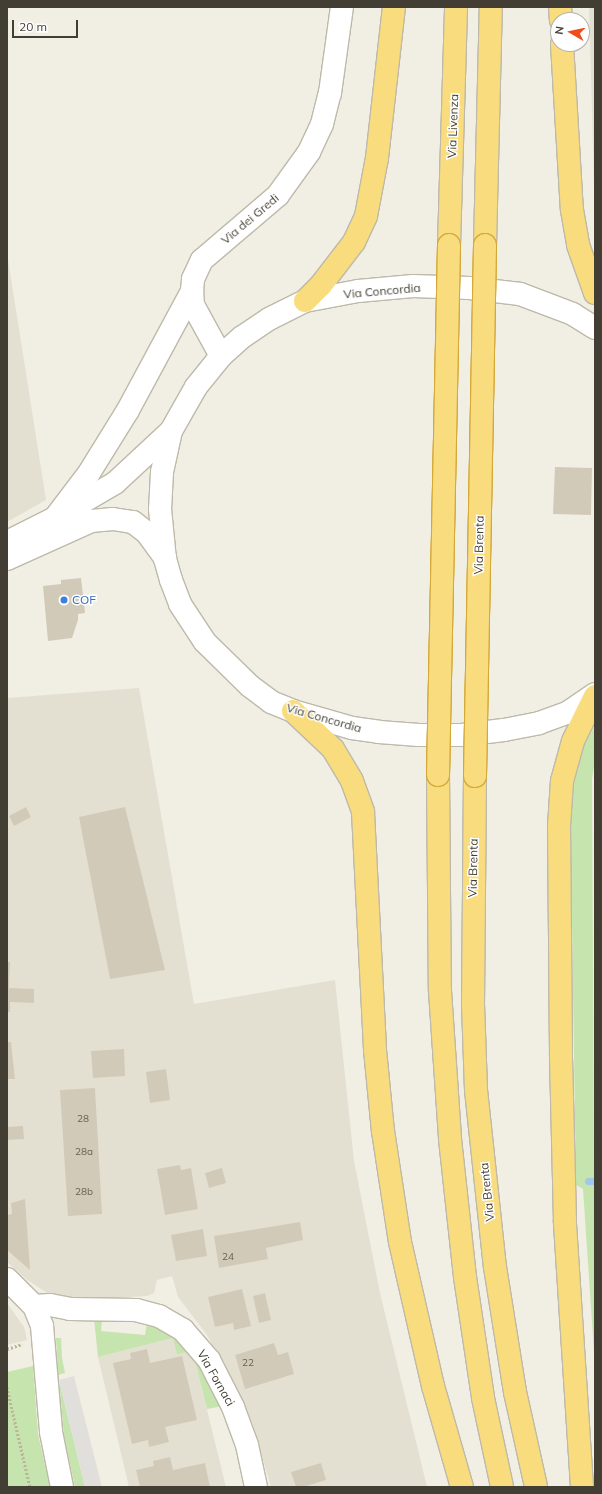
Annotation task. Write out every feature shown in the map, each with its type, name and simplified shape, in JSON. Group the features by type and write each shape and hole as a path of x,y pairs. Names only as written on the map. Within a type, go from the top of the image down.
{"highway":[{"path":"305,301 321,285 354,242 366,216 378,158 394,7"},
{"name":"Via Livenza","path":"456,7 449,246 438,775 440,991 450,1139 466,1284 483,1398 502,1487"},
{"name":"Via Brenta","path":"490,7 472,996 476,1090 495,1267 515,1392 536,1487"},
{"path":"562,52 572,210 578,245 595,293"},
{"path":"582,1487 565,1221 559,826 562,782 573,740 595,695"},
{"path":"293,711 333,749 352,781 363,812 374,1026 383,1131 400,1242 433,1386 462,1487"}],"street":[{"name":"Via dei Gredi","path":"221,356 193,304 193,279 202,260 278,195 309,152 322,124 329,98 335,67 342,7"},
{"name":"Via Concordia","path":"595,328 572,314 520,294 469,288 413,286 358,290 305,301 269,319 242,337 221,356 196,387 171,431 162,472 160,501 165,559 180,604 205,642 250,686 271,702 293,711 352,728 418,735 462,735 504,730 538,723 567,713 595,695"},
{"name":"Via dei Gredi","path":"55,518 89,473 128,410 192,291"},
{"path":"7,542 55,518 115,483 171,431"},
{"path":"7,559 91,521 113,519 133,522 146,533 165,559"},
{"path":"7,569 35,547"},
{"path":"7,1279 34,1306 42,1326 51,1432 62,1487"},
{"name":"Via Fornaci","path":"34,1306 50,1305 70,1309 136,1310 159,1316 183,1330 208,1360 233,1407 247,1445 256,1487"}],"path":[{"path":"7,1349 24,1344"},
{"path":"7,1387 30,1487"}],"shaded area":[{"path":"589,7 595,7 595,189 590,12"},
{"path":"7,253 46,500 7,522"},
{"path":"139,688 194,1004 335,980 354,1161 380,1293 427,1487 271,1487 252,1422 207,1335 178,1297 172,1276 157,1280 154,1293 147,1296 98,1299 55,1298 26,1279 7,1262 7,698"},
{"path":"7,1303 24,1327 27,1340 7,1345"},
{"path":"173,1338 187,1352 196,1365 226,1487 129,1487 98,1357"},
{"path":"74,1376 102,1487 85,1487 59,1380"}],"green space":[{"path":"595,726 595,761 592,779 595,1366 583,1189 576,1185 570,793 578,754"},
{"path":"94,1318 102,1319 101,1331 145,1335 147,1323 174,1335 198,1363 223,1406 207,1409 196,1365 187,1352 177,1354 173,1338 98,1357"},
{"path":"56,1338 61,1338 62,1358 65,1373 58,1375"},
{"path":"33,1366 38,1434 50,1487 7,1487 7,1372"},
{"path":"59,1380 85,1487 75,1487 64,1436"}],"building":[{"path":"555,467 592,468 591,515 553,514"},
{"name":"COF","path":"81,578 85,613 78,614 78,620 72,638 48,641 43,586 61,584 61,580"},
{"path":"26,807 31,817 14,826 9,816"},
{"path":"125,807 165,970 110,979 79,817"},
{"path":"7,962 10,962 9,988 34,989 34,1003 10,1002 10,1012 7,1012"},
{"path":"7,1042 11,1042 15,1079 7,1079"},
{"path":"124,1049 125,1076 93,1078 91,1051"},
{"path":"166,1069 170,1100 150,1103 146,1072"},
{"path":"95,1088 102,1214 68,1216 60,1090"},
{"path":"23,1126 24,1139 7,1140 7,1127"},
{"path":"180,1165 181,1170 191,1168 198,1209 165,1215 157,1169"},
{"path":"222,1168 226,1183 209,1188 205,1173"},
{"path":"25,1199 30,1270 7,1250 7,1215 12,1214 11,1203"},
{"path":"300,1222 303,1240 266,1248 268,1259 219,1268 214,1236"},
{"path":"203,1229 207,1256 176,1261 171,1235"},
{"path":"242,1289 251,1326 234,1330 233,1323 215,1327 208,1297"},
{"path":"265,1293 271,1320 259,1323 253,1296"},
{"path":"274,1343 278,1355 288,1352 294,1374 245,1389 235,1355"},
{"path":"147,1349 150,1363 182,1356 197,1420 165,1427 169,1442 149,1447 148,1440 132,1444 113,1363 131,1359 130,1353"},
{"path":"170,1457 173,1470 205,1463 210,1487 140,1487 136,1470 154,1466 153,1461"},
{"path":"321,1463 326,1480 303,1487 296,1487 291,1472"}],"waterway":[{"path":"588,1181 595,1181"}],"place":[{"name":"COF","path":"64,600"}]}
